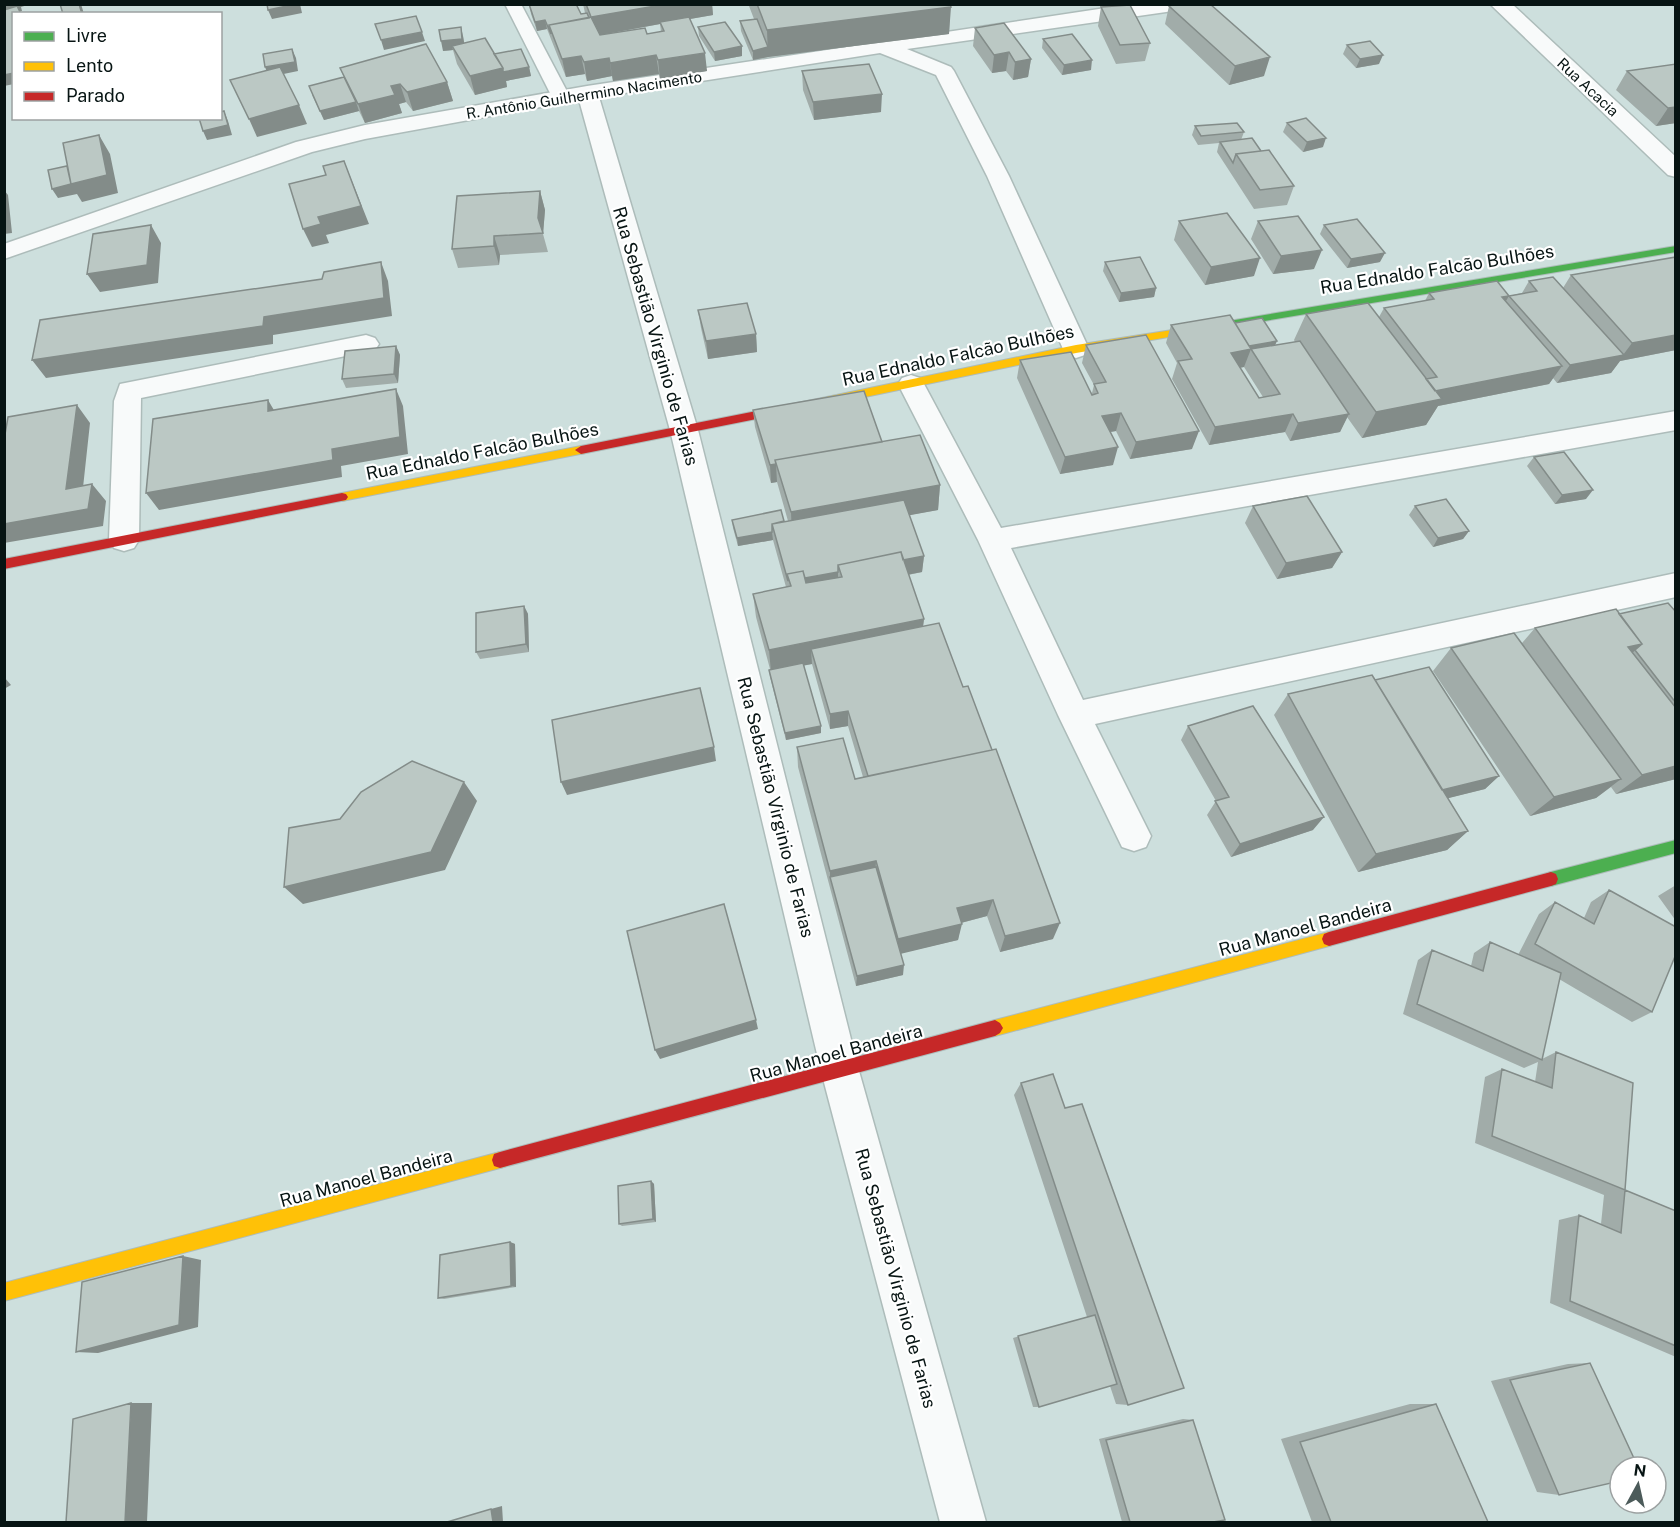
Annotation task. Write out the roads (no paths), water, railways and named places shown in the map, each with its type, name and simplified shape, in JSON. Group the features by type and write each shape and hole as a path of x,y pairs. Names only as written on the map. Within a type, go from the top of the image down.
{"street":[{"name":"R. Antônio Guilhermino Nacimento","path":"4,252 304,147 365,132 574,95 958,35 1180,4"},
{"name":"Rua Acacia","path":"1500,4 1676,170"},
{"path":"944,70 958,35"},
{"path":"883,47 944,70 998,176 1077,349"},
{"name":"Rua Sebastião Virginio de Farias","path":"574,95 684,430 840,1071 963,1522"},
{"name":"Rua Ednaldo Falcão Bulhões","path":"4,564 684,430 1077,349 1676,249"},
{"path":"124,540 127,396 129,391 366,344"},
{"path":"911,384 993,540 1074,716 1134,836"},
{"path":"993,540 1676,420"},
{"path":"1074,716 1676,585"},
{"name":"Rua Manoel Bandeira","path":"4,1292 840,1071 1676,846"}],"lane":[{"name":"Rua Sebastião Virginio de Farias","path":"513,4 574,95"}]}
